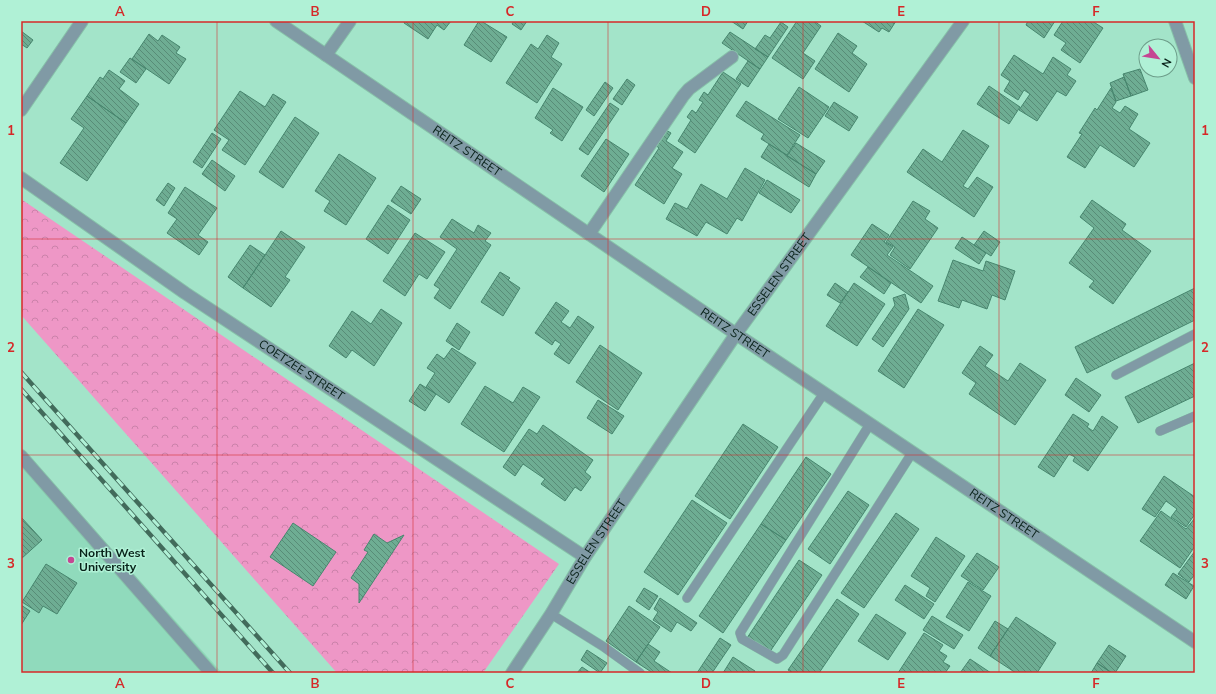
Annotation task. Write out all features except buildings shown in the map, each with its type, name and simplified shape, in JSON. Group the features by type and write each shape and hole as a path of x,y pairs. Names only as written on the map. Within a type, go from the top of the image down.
{"street":[{"path":"21,110 82,21"},
{"name":"REITZ STREET","path":"276,21 912,453 1195,642"},
{"path":"326,55 350,21"},
{"name":"ESSELEN STREET","path":"512,673 551,614 585,557 736,334 963,21"},
{"path":"1175,21 1190,45 1195,78"},
{"path":"589,234 683,96 732,57"},
{"name":"COETZEE STREET","path":"21,178 185,293 585,557"},
{"path":"21,456 211,673"}],"lane":[{"path":"1116,375 1195,334"},
{"path":"687,598 824,393"},
{"path":"1160,431 1195,416"},
{"path":"870,424 740,634 742,639 777,659 783,655 912,453"},
{"path":"551,614 604,647 640,673"}],"shaded area":[{"name":"North West University","path":"21,447 222,673 21,673"}],"green space":[{"path":"21,199 559,564 483,673 337,673 21,315"}],"railway":[{"path":"21,372 290,673"},
{"path":"21,389 273,673"}],"place":[{"name":"North West University","path":"71,560"}]}
